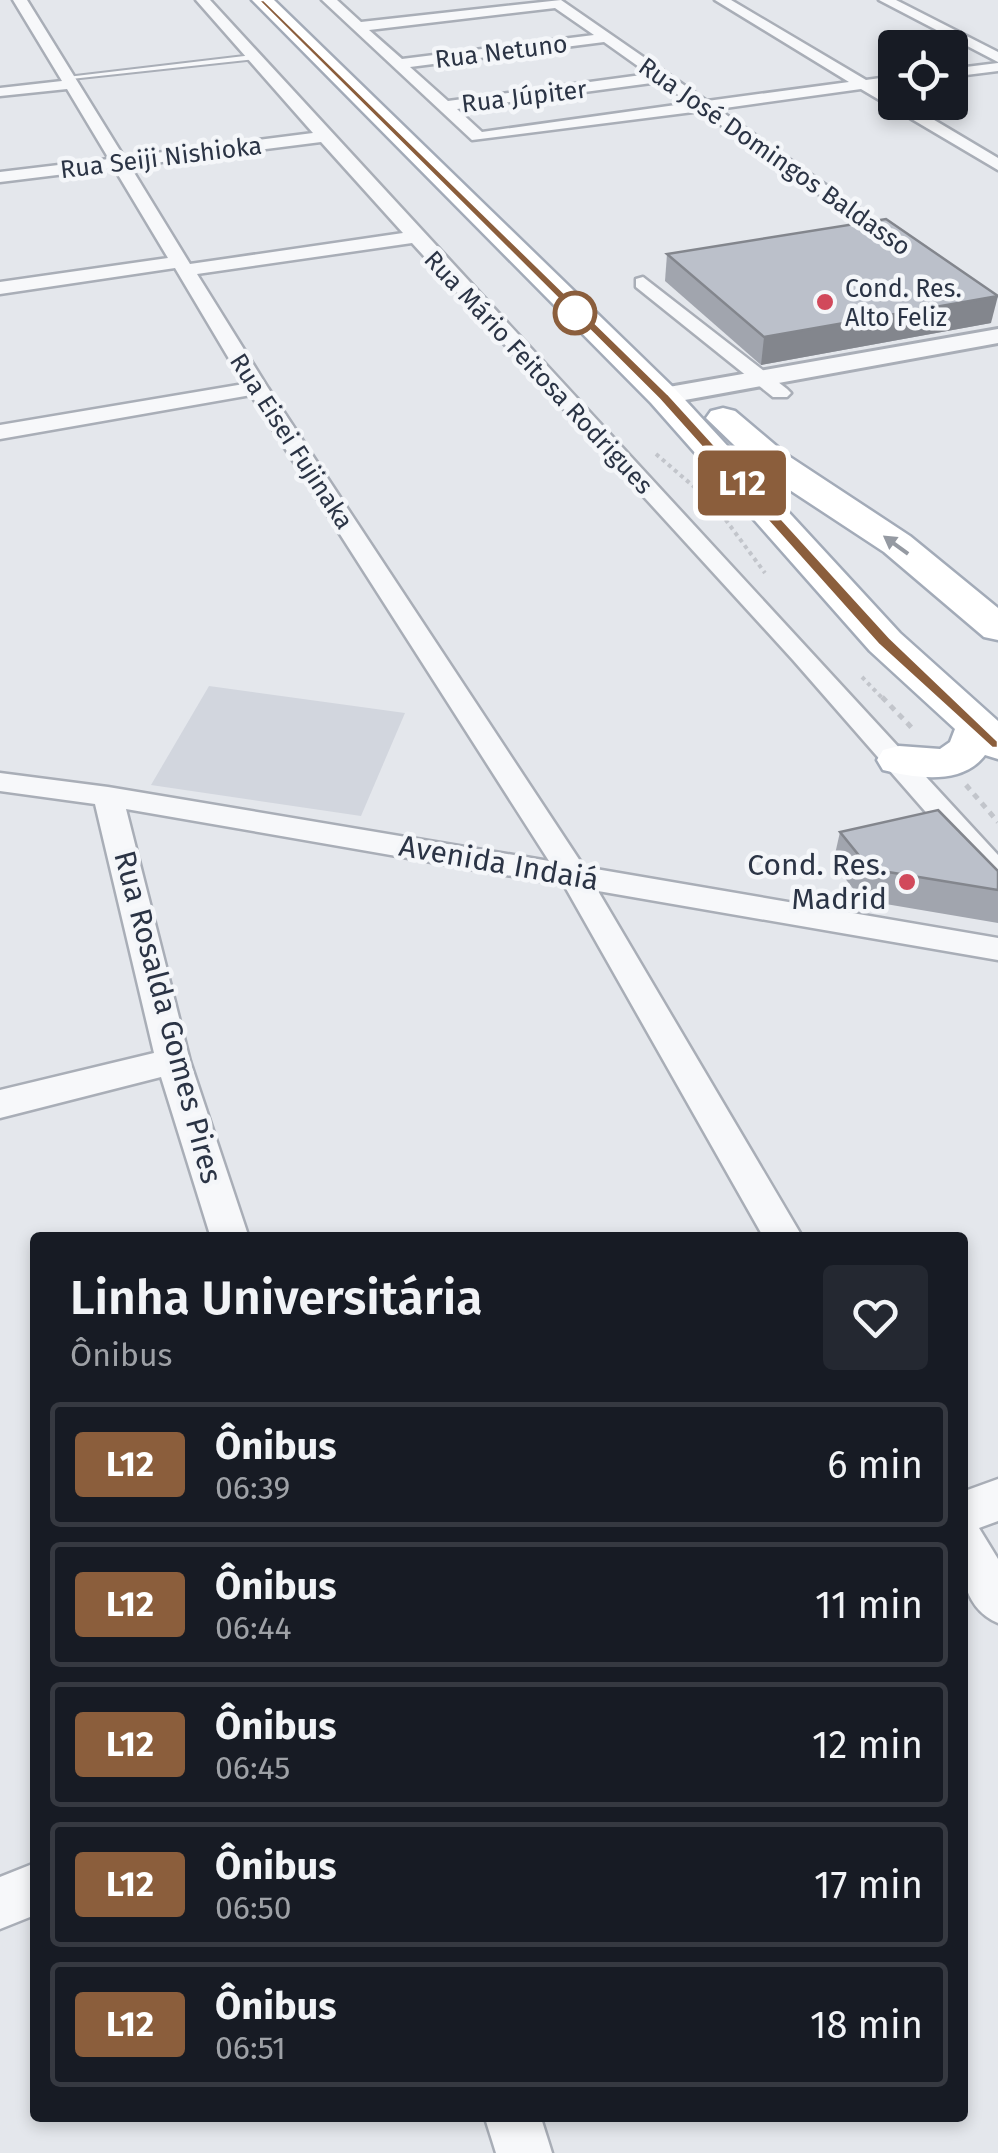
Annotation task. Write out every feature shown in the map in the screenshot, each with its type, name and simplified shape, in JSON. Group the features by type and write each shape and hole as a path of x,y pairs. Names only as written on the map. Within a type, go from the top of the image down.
{"main road":[{"path":"262,0 687,402 897,544 992,618"},
{"path":"292,0 687,402 884,642 988,736 964,757 935,764 898,760"},
{"path":"884,642 871,612 875,598 889,589 916,590 992,618"}],"street":[{"name":"Rua Eisei Fujinaka","path":"20,0 21,16 72,80 257,388 574,876 781,1232"},
{"name":"Rua Mário Feitosa Rodrigues","path":"204,0 321,136 898,760 998,875"},
{"path":"330,0 478,136 878,82"},
{"path":"722,0 998,165"},
{"path":"886,0 998,58"},
{"path":"356,27 555,2"},
{"name":"Rua José Domingos Baldasso","path":"555,2 918,256"},
{"name":"Rua Netuno","path":"396,64 606,38"},
{"path":"968,70 998,66"},
{"name":"Rua Júpiter","path":"445,106 663,78"},
{"path":"0,92 72,80"},
{"name":"Rua Seiji Nishioka","path":"0,177 321,136"},
{"path":"0,288 413,237"},
{"path":"643,283 772,387"},
{"path":"888,332 919,350"},
{"path":"772,387 919,350 998,336"},
{"path":"687,402 998,352"},
{"path":"0,432 257,388"},
{"name":"Avenida Indaiá","path":"0,782 108,796 998,950"},
{"name":"Rua Rosalda Gomes Pires","path":"108,796 174,1061 228,1232"},
{"path":"0,1104 174,1061"},
{"path":"968,1511 998,1500"},
{"path":"968,1552 998,1600"},
{"path":"0,1903 30,1891"},
{"path":"514,2122 524,2153"}],"lane":[{"path":"72,80 253,57"}],"shaded area":[{"path":"209,686 405,713 361,816 151,785"}],"building":[{"name":"Cond. Res. Alto Feliz","path":"886,219 998,296 764,337 667,254"},
{"path":"938,810 998,871 998,890 870,869 840,832"}],"bus line":[{"name":"L12","path":"262,0 588,326 664,396 884,642 998,745"}],"place":[{"name":"Cond. Res. Alto Feliz","path":"825,302"},
{"name":"Cond. Res. Madrid","path":"907,882"}]}
